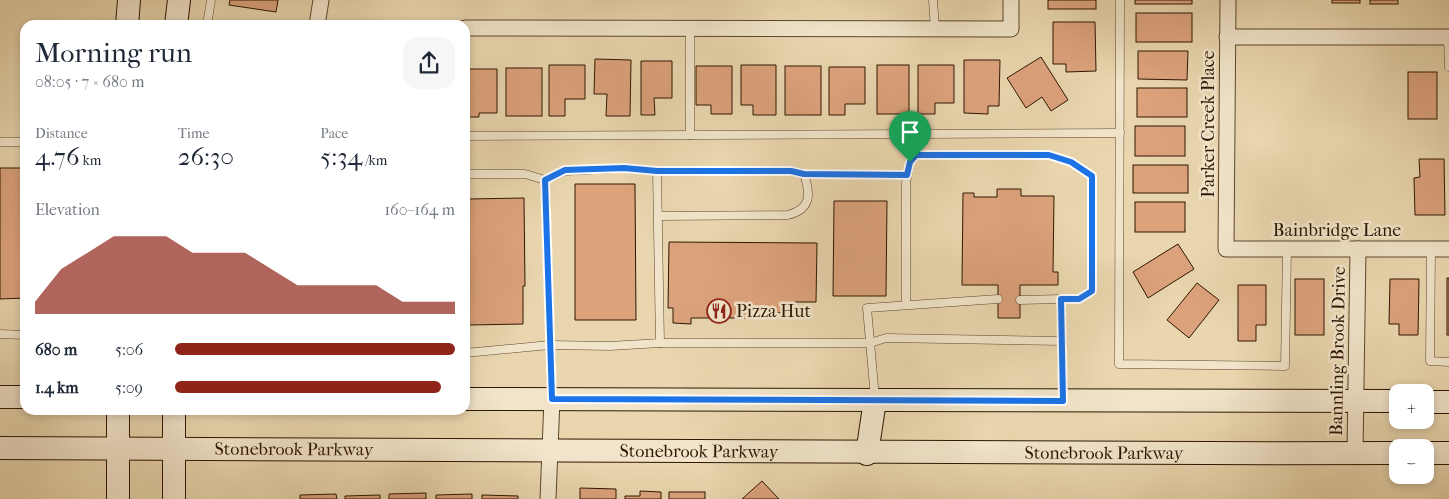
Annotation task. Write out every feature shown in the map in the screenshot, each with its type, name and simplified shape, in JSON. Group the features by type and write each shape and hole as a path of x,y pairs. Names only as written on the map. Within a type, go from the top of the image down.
{"main road":[{"path":"127,20 129,0"},
{"path":"176,20 178,0"},
{"path":"0,397 20,398"},
{"path":"470,399 1389,402"},
{"path":"867,454 875,400"},
{"path":"1434,402 1449,402"},
{"path":"118,415 118,499"},
{"path":"174,415 174,499"},
{"name":"Stonebrook Parkway","path":"0,448 549,449 867,454 1389,453"},
{"path":"1434,453 1449,453"}],"street":[{"path":"318,20 321,0"},
{"path":"470,28 1011,29 1011,0"},
{"name":"Parker Creek Place","path":"1226,249 1228,0"},
{"path":"1227,37 1448,37"},
{"name":"Bainbridge Lane","path":"1226,249 1449,249"},
{"name":"Bannling Brook Drive","path":"1355,453 1358,249"},
{"path":"548,499 552,399"}],"lane":[{"path":"208,20 210,0"},
{"path":"934,0 935,29"},
{"path":"1120,0 1119,364 1284,366 1287,249"},
{"path":"690,29 690,135"},
{"path":"1448,37 1449,67"},
{"path":"470,136 1120,133"},
{"path":"0,142 20,142"},
{"path":"906,305 907,175 910,162 916,155 1049,155 1071,162 1092,176 1092,291 1079,299 1020,300"},
{"path":"470,174 525,174 545,180 565,170 624,168 657,171 791,171 804,174 907,175"},
{"path":"657,171 660,343"},
{"path":"659,216 788,215 801,212 806,205 804,174"},
{"path":"545,180 552,399"},
{"path":"1431,249 1430,361 1449,362"},
{"path":"1061,299 1063,401"},
{"path":"875,400 868,308 970,300 998,300"},
{"path":"0,334 20,335"},
{"path":"470,352 550,345 870,343 886,338 1062,341"}],"building":[{"path":"230,0 278,0 276,12 229,5"},
{"path":"1048,0 1096,0 1096,9 1048,9"},
{"path":"1135,0 1192,0 1192,4 1135,4"},
{"path":"1332,0 1360,0 1360,3 1332,3"},
{"path":"1370,0 1398,0 1398,4 1370,4"},
{"path":"1136,13 1192,13 1192,42 1136,42"},
{"path":"1053,22 1095,22 1096,71 1066,72 1066,64 1053,64"},
{"path":"1138,51 1188,51 1187,80 1138,79"},
{"path":"1041,57 1068,100 1051,111 1042,97 1026,108 1007,78"},
{"path":"595,59 631,60 630,116 606,116 607,94 594,94"},
{"path":"964,60 1000,60 999,106 988,106 988,114 964,113"},
{"path":"641,61 672,61 672,98 654,98 655,115 641,115"},
{"path":"549,65 585,65 585,99 565,99 565,116 549,116"},
{"path":"741,65 776,65 776,115 753,115 753,105 741,105"},
{"path":"877,65 909,65 909,114 877,114"},
{"path":"918,65 954,65 954,103 935,103 935,114 918,114"},
{"path":"696,66 732,66 732,114 711,114 711,105 696,105"},
{"path":"785,66 821,66 821,115 785,115"},
{"path":"829,67 865,67 865,104 845,104 845,115 829,115"},
{"path":"506,68 542,68 542,116 506,116"},
{"path":"470,69 497,69 497,113 479,113 479,117 470,117"},
{"path":"1408,72 1437,72 1437,119 1408,119"},
{"path":"1137,88 1187,88 1187,117 1137,117"},
{"path":"1135,126 1185,126 1185,156 1135,156"},
{"path":"1419,159 1444,159 1445,215 1415,215 1414,178 1420,177"},
{"path":"1133,165 1188,165 1188,193 1133,193"},
{"path":"0,168 20,168 20,298 0,299"},
{"path":"575,184 635,184 636,320 575,320"},
{"path":"997,189 1021,189 1021,196 1054,196 1053,272 1058,272 1058,285 1020,285 1020,318 998,318 998,285 962,285 963,193 974,193 974,197 997,197"},
{"path":"524,198 525,286 523,286 523,324 470,325 470,199"},
{"path":"834,201 887,201 886,296 833,296"},
{"path":"1135,202 1185,202 1185,232 1135,232"},
{"path":"669,242 817,243 816,302 794,302 794,312 751,314 751,318 691,318 691,324 673,323 673,308 668,308"},
{"path":"1178,244 1194,269 1148,298 1133,272"},
{"path":"1447,278 1449,278 1449,335 1447,335"},
{"path":"1295,279 1324,279 1324,335 1295,335"},
{"path":"1390,279 1419,279 1418,335 1399,335 1399,324 1389,324"},
{"path":"1197,283 1219,300 1189,338 1167,320"},
{"path":"1238,285 1266,285 1266,325 1256,325 1256,341 1238,341"},
{"path":"762,481 779,499 742,499"},
{"path":"580,488 616,489 616,499 580,499"},
{"path":"640,491 661,492 661,499 625,499 625,496 640,496"},
{"path":"669,492 705,492 705,499 669,499"},
{"path":"426,493 426,499 389,499 389,494"},
{"path":"336,494 337,499 300,499 300,495"},
{"path":"472,494 472,499 436,499 436,495"},
{"path":"380,495 380,499 345,499 345,496"},
{"path":"482,495 518,496 518,499 482,499"}],"place":[{"name":"Pizza Hut","path":"719,311"}],"route":[{"path":"916,155 1049,155 1071,162 1092,176 1092,291 1079,299 1061,299 1063,401 552,399 545,180 565,170 624,168 657,171 791,171 804,174 907,175 910,162 916,155"}]}
